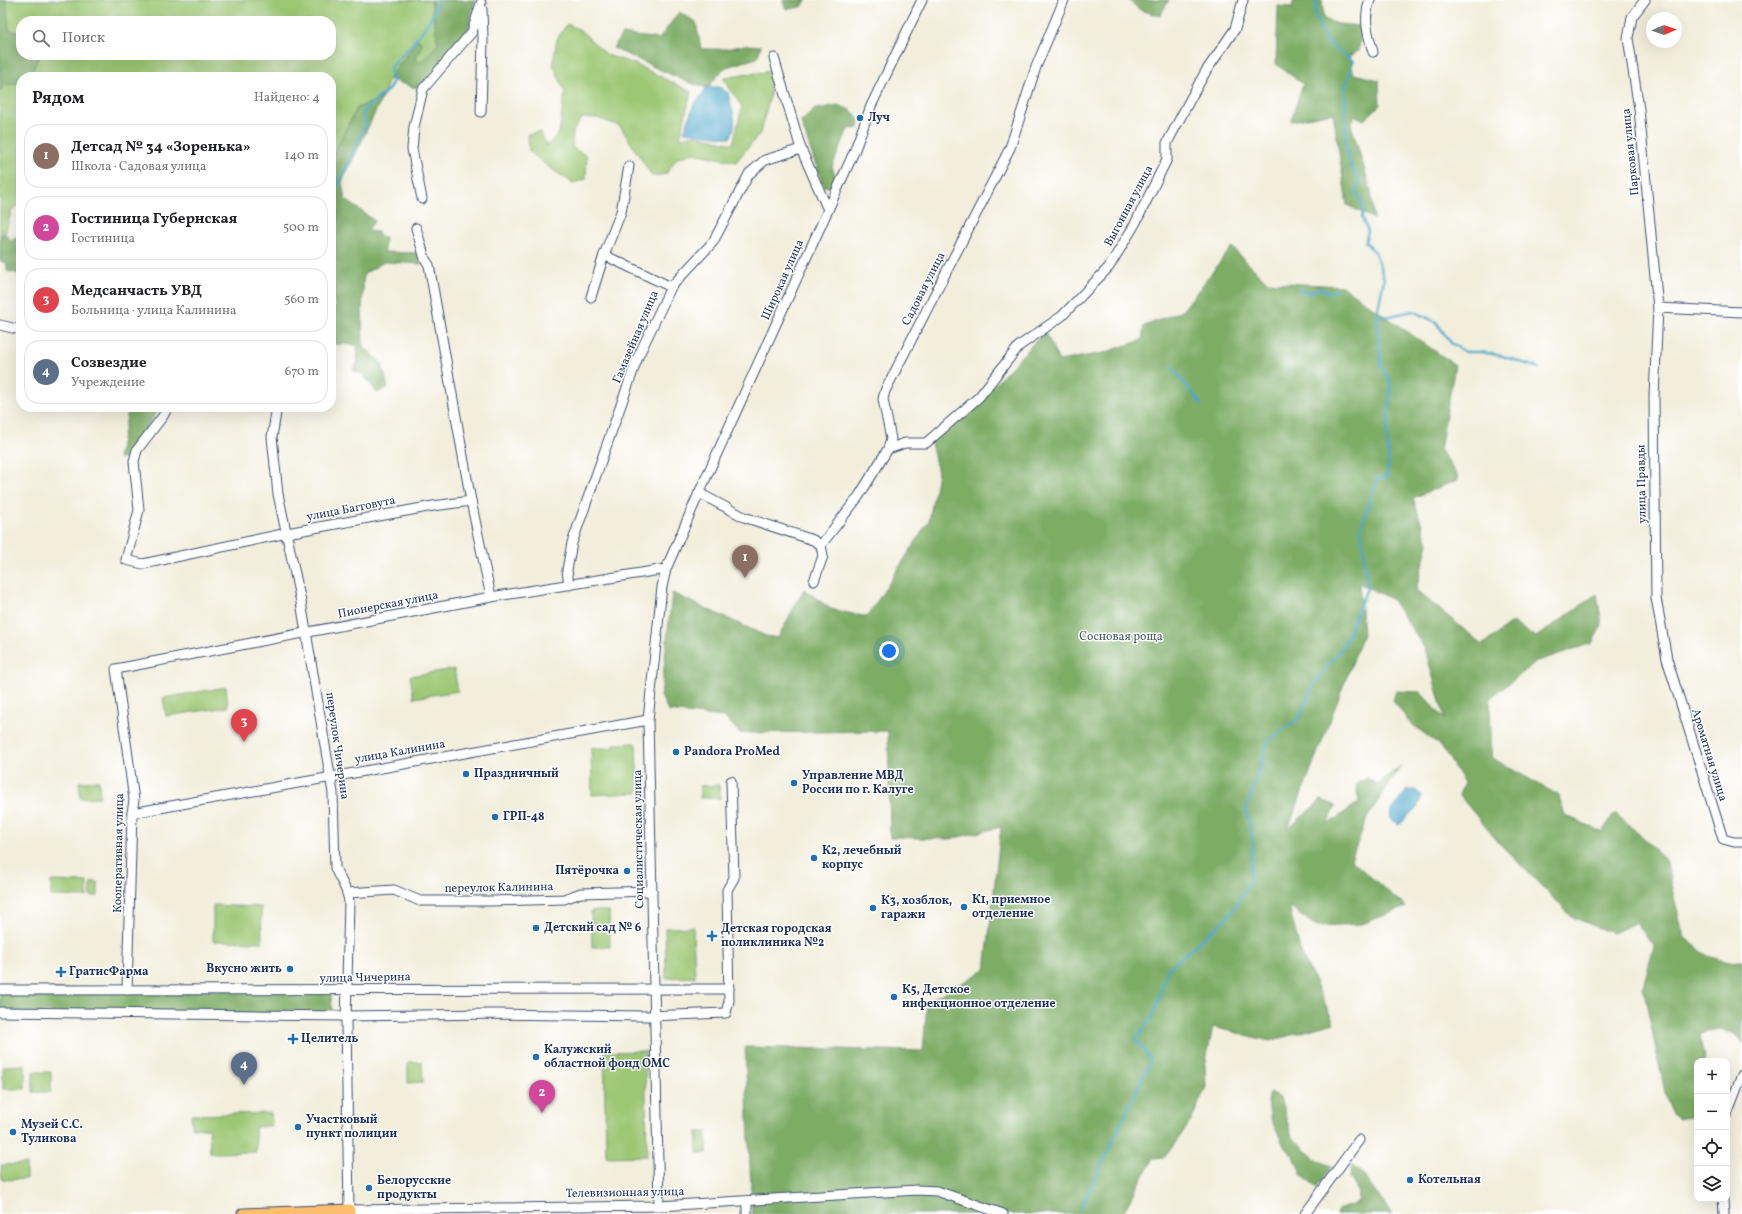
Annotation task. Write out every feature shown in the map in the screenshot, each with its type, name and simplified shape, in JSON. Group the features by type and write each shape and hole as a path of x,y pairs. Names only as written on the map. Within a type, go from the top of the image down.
{"main road":[{"name":"Телевизионная улица","path":"243,1214 349,1212"}],"street":[{"name":"Широкая улица","path":"666,570 854,152 871,106 922,0"},
{"name":"Садовая улица","path":"821,545 859,496 888,449 891,439 883,399 885,391 1010,148 1036,67 1064,0"},
{"name":"Выгонная улица","path":"888,449 905,444 926,443 979,398 1019,346 1062,316 1109,268 1135,224 1167,159 1167,143 1184,109 1206,71 1235,29 1243,0"},
{"path":"1370,0 1367,6 1366,27 1373,52"},
{"name":"Парковая улица","path":"1645,0 1632,17 1628,38 1639,109 1658,308"},
{"path":"481,112 483,39 482,1"},
{"path":"422,199 412,150 414,127 423,89 472,32 482,1"},
{"path":"774,58 801,149 828,210"},
{"name":"Гамазейная улица","path":"569,585 567,570 572,544 638,357 671,288 713,242 749,174 765,160 801,149"},
{"path":"591,297 604,255 621,212 629,166"},
{"path":"416,228 425,260 429,265 471,501 490,598"},
{"path":"604,255 671,288"},
{"path":"1658,308 1742,312"},
{"name":"улица Правды","path":"1658,308 1654,396 1656,598 1667,659"},
{"path":"0,325 16,329"},
{"name":"улица Багговута","path":"165,412 137,450 134,461 138,510 126,560 143,564 287,533 433,506 471,501"},
{"name":"переулок Чичерина","path":"276,412 272,437 278,494 306,632 333,793 335,868 338,877 348,893"},
{"path":"699,494 744,517 813,540 821,545 823,556 814,581"},
{"name":"Пионерская улица","path":"116,669 490,598 666,570"},
{"name":"Социалистическая улица","path":"659,1206 648,720 662,587 666,570"},
{"name":"Ароматная улица","path":"1667,659 1723,839 1734,842 1742,842"},
{"name":"Кооперативная улица","path":"116,669 134,800 132,813 127,990"},
{"name":"улица Калинина","path":"132,813 648,720"},
{"path":"0,1012 346,1016 493,1014 655,1016 726,1013 729,1001 727,890 734,878 732,781"},
{"name":"переулок Калинина","path":"348,893 394,890 420,901 478,901 564,899 581,893 652,891"},
{"path":"348,893 346,1016 349,1212"},
{"name":"улица Чичерина","path":"0,990 347,991 427,989 729,989"},
{"path":"1730,1106 1742,1075"},
{"path":"1305,1214 1359,1140"},
{"name":"Телевизионная улица","path":"349,1212 659,1206 917,1190 937,1191 1003,1214"},
{"path":"746,1201 747,1214"},
{"path":"1723,1202 1724,1214"}],"green space":[{"path":"0,0 431,0 438,44 420,63 415,59 422,44 418,39 389,79 382,98 357,108 336,149 336,72 16,72 16,207 12,209 5,234 0,235"},
{"path":"0,0 6,0 9,30 16,32 16,60 38,60 32,72 16,72 16,84 5,85 0,91"},
{"path":"431,0 475,0 468,29 436,68 416,88 389,79 418,39 422,44 415,59 420,63 438,44"},
{"path":"783,0 806,0 802,7 785,9"},
{"path":"1129,0 1169,0 1160,16 1140,10"},
{"path":"1294,0 1322,0 1324,19 1337,24 1361,26 1359,51 1349,56 1354,74 1379,80 1380,105 1364,120 1354,115 1351,124 1371,191 1374,219 1347,205 1333,113 1291,121 1303,84 1276,64 1278,6 1292,7"},
{"path":"679,12 696,22 701,49 725,49 746,45 761,46 757,58 726,67 707,88 687,82 613,48 622,34 659,39"},
{"path":"567,24 580,30 607,55 635,64 691,92 680,138 696,135 733,144 742,107 723,78 771,71 770,96 760,133 736,162 694,153 677,158 666,174 652,176 620,126 597,118 582,118 573,131 572,148 587,156 586,179 573,183 547,166 529,151 528,134 540,132 547,146 559,133 565,92 553,64 557,39"},
{"path":"382,98 342,182 345,199 375,221 369,228 370,231 378,232 381,237 385,238 384,252 417,253 422,259 421,264 384,262 364,274 362,310 363,346 382,364 388,388 377,393 363,374 352,370 358,363 357,345 336,344 336,149 357,108"},
{"path":"838,105 854,113 859,123 858,128 848,129 832,167 836,177 834,184 829,187 823,186 801,122 815,109"},
{"path":"5,234 11,240 16,238 16,273 7,271 7,263 0,261 0,235"},
{"name":"Сосновая роща","path":"1232,247 1267,282 1342,286 1455,365 1440,449 1459,479 1413,498 1428,543 1416,590 1483,645 1512,622 1536,637 1597,594 1602,625 1592,643 1538,661 1490,698 1492,758 1558,795 1565,815 1602,832 1615,813 1646,840 1667,862 1684,937 1708,956 1728,962 1742,961 1742,1043 1738,1037 1728,1031 1711,1030 1699,1035 1704,1058 1694,1058 1694,1118 1679,1119 1672,1114 1666,1097 1643,987 1654,946 1636,923 1612,933 1572,917 1499,843 1459,795 1464,783 1442,747 1409,722 1393,700 1396,691 1420,692 1445,719 1425,649 1393,600 1359,583 1363,635 1288,829 1321,800 1336,806 1327,825 1359,802 1356,784 1367,778 1377,784 1401,766 1367,818 1351,860 1406,907 1362,924 1316,926 1289,906 1300,950 1334,1023 1270,1041 1213,1027 1205,1066 1206,1087 1191,1121 1165,1157 1154,1158 1122,1214 752,1214 745,1047 923,1051 927,1002 985,970 1001,827 950,839 890,837 888,731 740,733 724,717 668,711 661,696 672,593 766,636 778,638 804,589 831,609 867,617 929,521 938,473 931,443 982,398 1045,331 1059,361 1103,353 1142,340 1144,326 1182,311"},
{"path":"128,412 156,412 131,455 125,459 118,458"},
{"path":"454,669 458,691 414,698 410,676"},
{"path":"226,687 228,707 166,716 163,698"},
{"path":"636,743 638,793 592,795 591,748 614,748 614,744"},
{"path":"99,781 100,797 80,798 79,782"},
{"path":"719,785 720,798 700,798 700,786"},
{"path":"51,881 87,882 87,897 51,896"},
{"path":"91,882 98,882 98,896 90,896"},
{"path":"213,905 261,907 262,942 213,941"},
{"path":"591,911 609,911 610,947 592,947"},
{"path":"693,927 695,977 666,978 665,928"},
{"path":"0,989 331,991 332,1015 0,1012"},
{"path":"645,1051 647,1156 606,1157 604,1052"},
{"path":"408,1062 422,1062 423,1082 408,1083"},
{"path":"25,1065 25,1089 3,1089 3,1066"},
{"path":"33,1072 51,1072 51,1092 33,1092"},
{"path":"1270,1092 1280,1098 1292,1137 1315,1159 1331,1166 1316,1188 1301,1174 1294,1156 1285,1148 1270,1117 1268,1101"},
{"path":"271,1113 272,1126 255,1127 256,1152 210,1153 209,1128 192,1128 191,1115"},
{"path":"697,1132 707,1132 707,1153 697,1153"},
{"path":"26,1164 26,1179 2,1180 1,1165"},
{"path":"1352,1165 1362,1174 1392,1214 1336,1214 1338,1210 1358,1203 1359,1193 1350,1178"}],"water":[{"path":"707,87 719,87 728,93 733,110 734,121 733,132 730,138 684,132 693,106"},
{"path":"1407,790 1415,790 1422,795 1417,808 1399,825 1390,819 1391,810"}],"waterway":[{"path":"336,192 365,126 363,111 389,89 394,78 390,72 391,67 426,26 436,8 437,0"},
{"path":"1081,1208 1151,1060 1136,1040 1154,1014 1168,969 1229,916 1249,883 1253,841 1246,810 1268,741 1300,717 1314,683 1344,645 1367,588 1361,527 1372,492 1378,479 1387,476 1389,463 1387,436 1391,383 1381,365 1377,314 1384,279 1375,252 1365,242 1368,231 1362,218 1363,206 1356,192 1359,178 1350,165 1346,145 1345,89 1353,61 1327,42 1315,15 1317,0"},
{"path":"1299,290 1309,293 1320,288 1327,292 1336,291"},
{"path":"1377,317 1385,317 1413,311 1436,322 1451,343 1465,352 1482,352 1502,356 1539,368"},
{"path":"1171,366 1201,404"}],"place":[{"name":"Луч","path":"860,118"},
{"name":"Детсад № 34 «Зоренька»","path":"745,578"},
{"name":"Медсанчасть УВД","path":"244,742"},
{"name":"Pandora ProMed","path":"676,752"},
{"name":"Праздничный","path":"466,774"},
{"name":"Управление МВД России по г. Калуге","path":"794,783"},
{"name":"ГРП-48","path":"495,817"},
{"name":"К2, лечебный корпус","path":"814,858"},
{"name":"Пятёрочка","path":"627,871"},
{"name":"К1, приемное отделение","path":"964,907"},
{"name":"К3, хозблок, гаражи","path":"873,908"},
{"name":"Детский сад № 6","path":"536,928"},
{"name":"Детская городская поликлиника №2","path":"712,936"},
{"name":"Вкусно жить","path":"290,969"},
{"name":"ГратисФарма","path":"61,972"},
{"name":"К5, Детское инфекционное отделение","path":"894,997"},
{"name":"Целитель","path":"293,1039"},
{"name":"Калужский областной фонд ОМС","path":"536,1057"},
{"name":"Созвездие","path":"244,1085"},
{"name":"Гостиница Губернская","path":"542,1113"},
{"name":"Участковый пункт полиции","path":"298,1127"},
{"name":"Музей С.С. Туликова","path":"13,1132"},
{"name":"Котельная","path":"1410,1180"},
{"name":"Белорусские продукты","path":"369,1188"}]}
